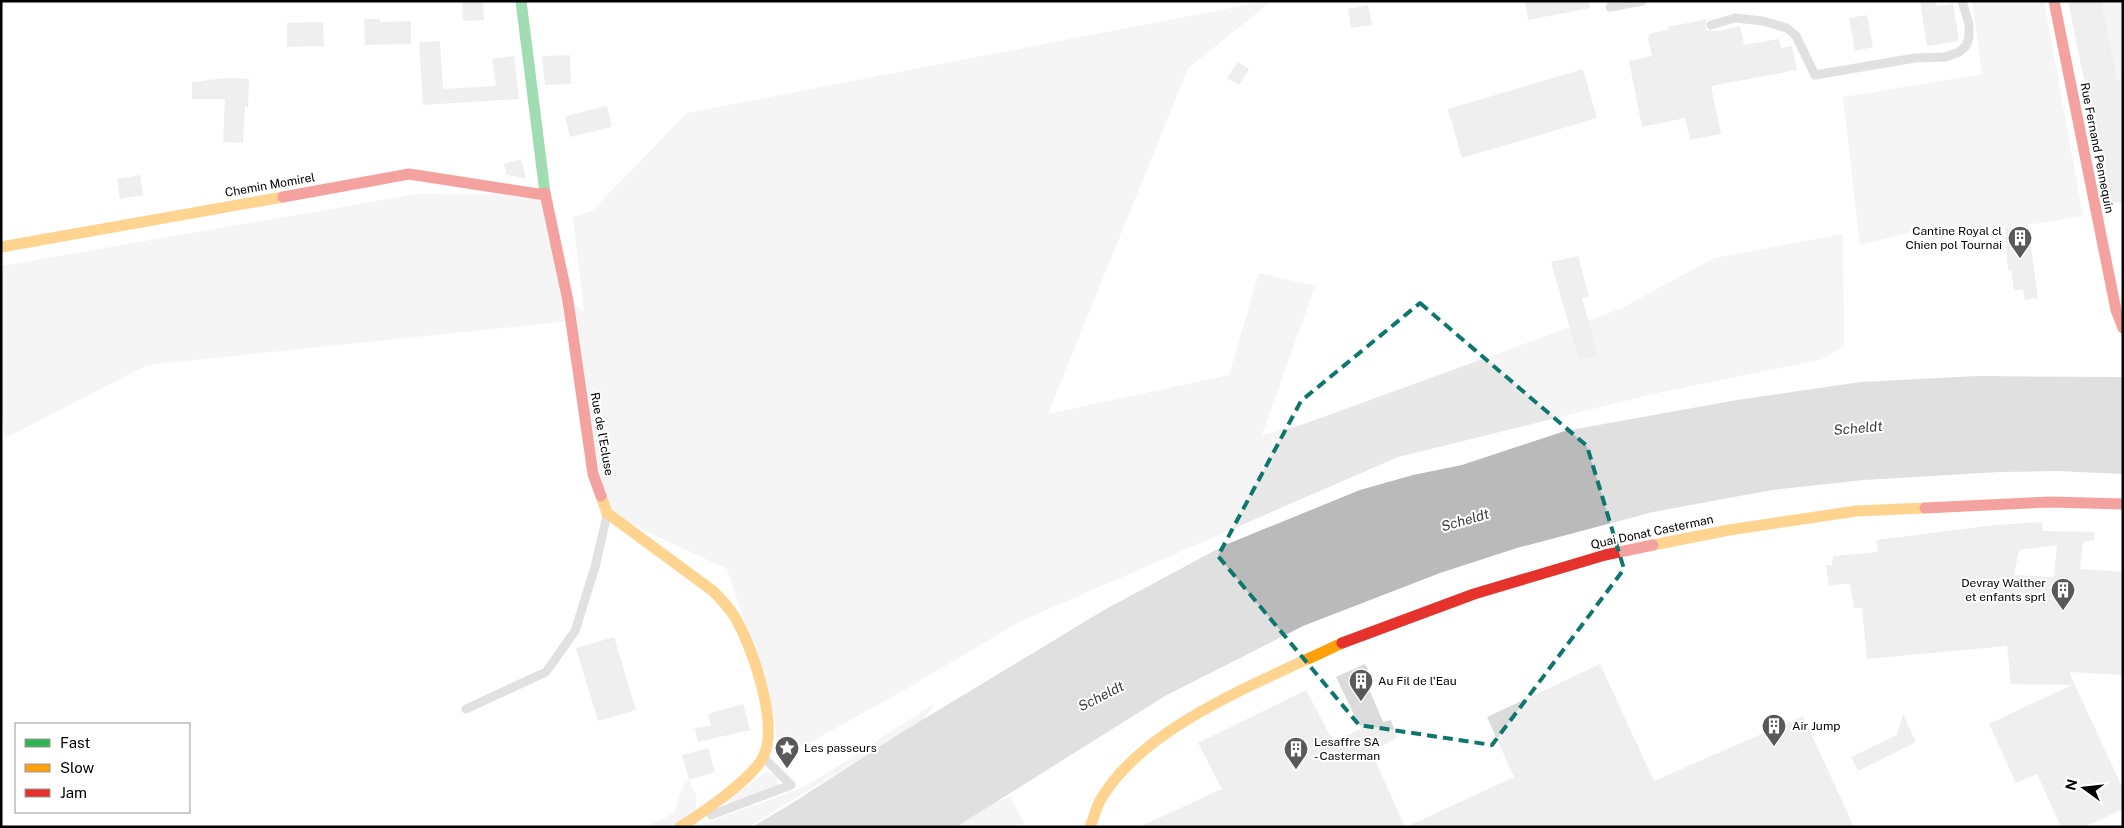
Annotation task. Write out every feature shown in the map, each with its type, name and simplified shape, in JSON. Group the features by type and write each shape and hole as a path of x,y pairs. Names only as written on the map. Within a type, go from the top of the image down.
{"street":[{"name":"Rue de l'Ecluse","path":"521,1 545,195 568,301 593,474 607,512"},
{"name":"Rue Fernand Pennequin","path":"2054,1 2116,310 2123,328"},
{"name":"Chemin Momirel","path":"1,247 409,174 545,195"},
{"name":"Quai Donat Casterman","path":"1090,827 1101,799 1127,765 1152,742 1213,705 1346,641 1474,594 1605,555 1729,530 1856,511 2050,502 2123,504"},
{"path":"607,512 713,591 725,603 736,618 759,675 764,695 768,727 764,757 754,769 680,827"}],"lane":[{"path":"1610,7 1642,1"},
{"path":"1711,24 1735,18 1763,21 1786,28 1796,36 1810,76 1915,58 1945,57 1959,52 1966,46 1969,38 1969,24 1962,1"},
{"path":"466,709 546,672 575,631 595,567 607,512"},
{"path":"691,820 718,813 791,785 764,757"}],"highlighted area":[{"path":"1420,303 1587,446 1624,569 1492,745 1359,725 1218,556 1301,401"}],"shaded area":[{"path":"1272,1 1188,68 1048,414 1229,375 1259,273 1315,286 1262,435 1301,425 1620,309 1714,258 1843,234 1844,346 1820,360 1662,392 1398,457 1019,622 901,692 809,743 778,751 773,709 727,569 607,513 568,301 584,312 573,217 592,211 687,113"},
{"path":"1972,1 2044,1 2083,216 1927,241 1912,232 1860,245 1843,97 1982,74"},
{"path":"2099,1 2123,1 2123,176"},
{"path":"417,194 545,195 570,321 147,365 6,438 1,417 1,266"},
{"path":"935,703 923,720 749,827 646,827 674,813 685,781 689,780 697,798 694,819 700,825 799,789 829,772"},
{"path":"768,771 777,778 778,785 740,802 723,803"},
{"path":"1010,797 1024,823 1020,827 956,827 993,803"}],"water":[{"name":"Scheldt","path":"1977,376 2123,377 2123,474 2057,471 1999,472 1864,480 1772,490 1653,512 1517,548 1440,573 1303,626 1165,696 956,827 752,827 899,734 1104,610 1225,545 1360,490 1413,475 1462,465 1565,431 1737,400 1861,382"}],"building":[{"path":"462,1 483,1 484,20 463,21"},
{"path":"1525,1 1589,1 1590,8 1528,20"},
{"path":"1920,1 1935,1 1936,6 1953,4 1959,41 1927,46"},
{"path":"2068,1 2101,1 2117,80 2123,79 2123,202 2109,204"},
{"path":"1368,5 1372,25 1351,28 1348,9"},
{"path":"1867,15 1873,47 1855,51 1849,18"},
{"path":"1714,18 1706,21 1705,26 1707,30 1719,31 1740,26 1744,45 1779,39 1781,48 1792,46 1797,70 1711,86 1721,134 1690,140 1685,118 1642,127 1629,61 1652,56 1648,38 1651,33 1668,30 1667,27"},
{"path":"364,19 380,19 380,22 411,21 411,44 365,45"},
{"path":"323,22 324,46 287,47 287,23"},
{"path":"440,41 443,89 496,86 492,59 514,56 519,99 423,105 419,42"},
{"path":"570,55 571,84 545,85 542,56"},
{"path":"1238,62 1249,69 1239,85 1227,78"},
{"path":"1583,69 1597,118 1462,158 1448,109"},
{"path":"226,78 249,79 248,107 245,106 243,143 223,142 225,99 192,99 192,82"},
{"path":"607,106 612,127 570,137 565,116"},
{"path":"521,159 526,178 507,175 504,164"},
{"path":"140,175 143,195 120,199 117,179"},
{"name":"Cantine Royal cl Chien pol Tournai","path":"2028,225 2038,298 2025,300 2023,289 2014,291 2011,270 2008,270 2005,228"},
{"path":"1578,256 1589,296 1582,298 1598,355 1579,360 1551,262"},
{"path":"2042,522 2043,531 2094,532 2094,540 2083,542 2080,569 2123,572 2123,675 2069,672 2123,789 2123,809 2084,827 2061,827 2037,774 2016,783 1989,724 2072,685 2011,684 2007,646 1867,659 1862,608 1854,608 1850,583 1829,586 1826,565 1832,565 1833,556 1878,552 1876,540 1995,525","holes":["2057,545 2054,577 2014,575 2019,550"]},
{"path":"614,637 636,710 598,721 576,648"},
{"name":"Lesaffre SA - Casterman","path":"1365,664 1372,678 1367,684 1383,722 1391,720 1397,738 1371,751 1405,827 1139,827 1222,789 1198,743 1306,690 1333,741 1361,729 1336,677"},
{"path":"1600,664 1654,781 1803,716 1854,827 1406,827 1514,777 1487,717"},
{"path":"743,704 750,730 698,742 695,728 711,726 708,714"},
{"path":"1903,714 1916,742 1858,771 1851,757 1897,735"},
{"path":"708,748 715,772 689,780 682,755"}],"traffic: fast":[{"path":"521,1 545,193"}],"traffic: slow":[{"path":"1,247 283,197"},
{"path":"601,496 607,513 713,591 725,604 742,630 762,687 768,728 767,745 762,759 747,777 712,805 680,827"},
{"path":"1653,545 1729,530 1856,511 1925,508"},
{"path":"1090,827 1101,799 1121,772 1147,748 1177,726 1244,689 1342,643"}],"traffic: jam":[{"path":"2054,1 2116,310 2123,328"},
{"path":"283,197 409,174 545,195"},
{"path":"545,193 568,301 593,474 601,496"},
{"path":"1925,508 2050,502 2123,504"},
{"path":"1342,643 1474,594 1605,555 1653,545"}],"place":[{"name":"Cantine Royal cl Chien pol Tournai","path":"2020,259"},
{"name":"Devray Walther et enfants sprl","path":"2063,611"},
{"name":"Au Fil de l'Eau","path":"1361,702"},
{"name":"Air Jump","path":"1774,747"},
{"name":"Les passeurs","path":"787,769"},
{"name":"Lesaffre SA - Casterman","path":"1296,770"}]}
